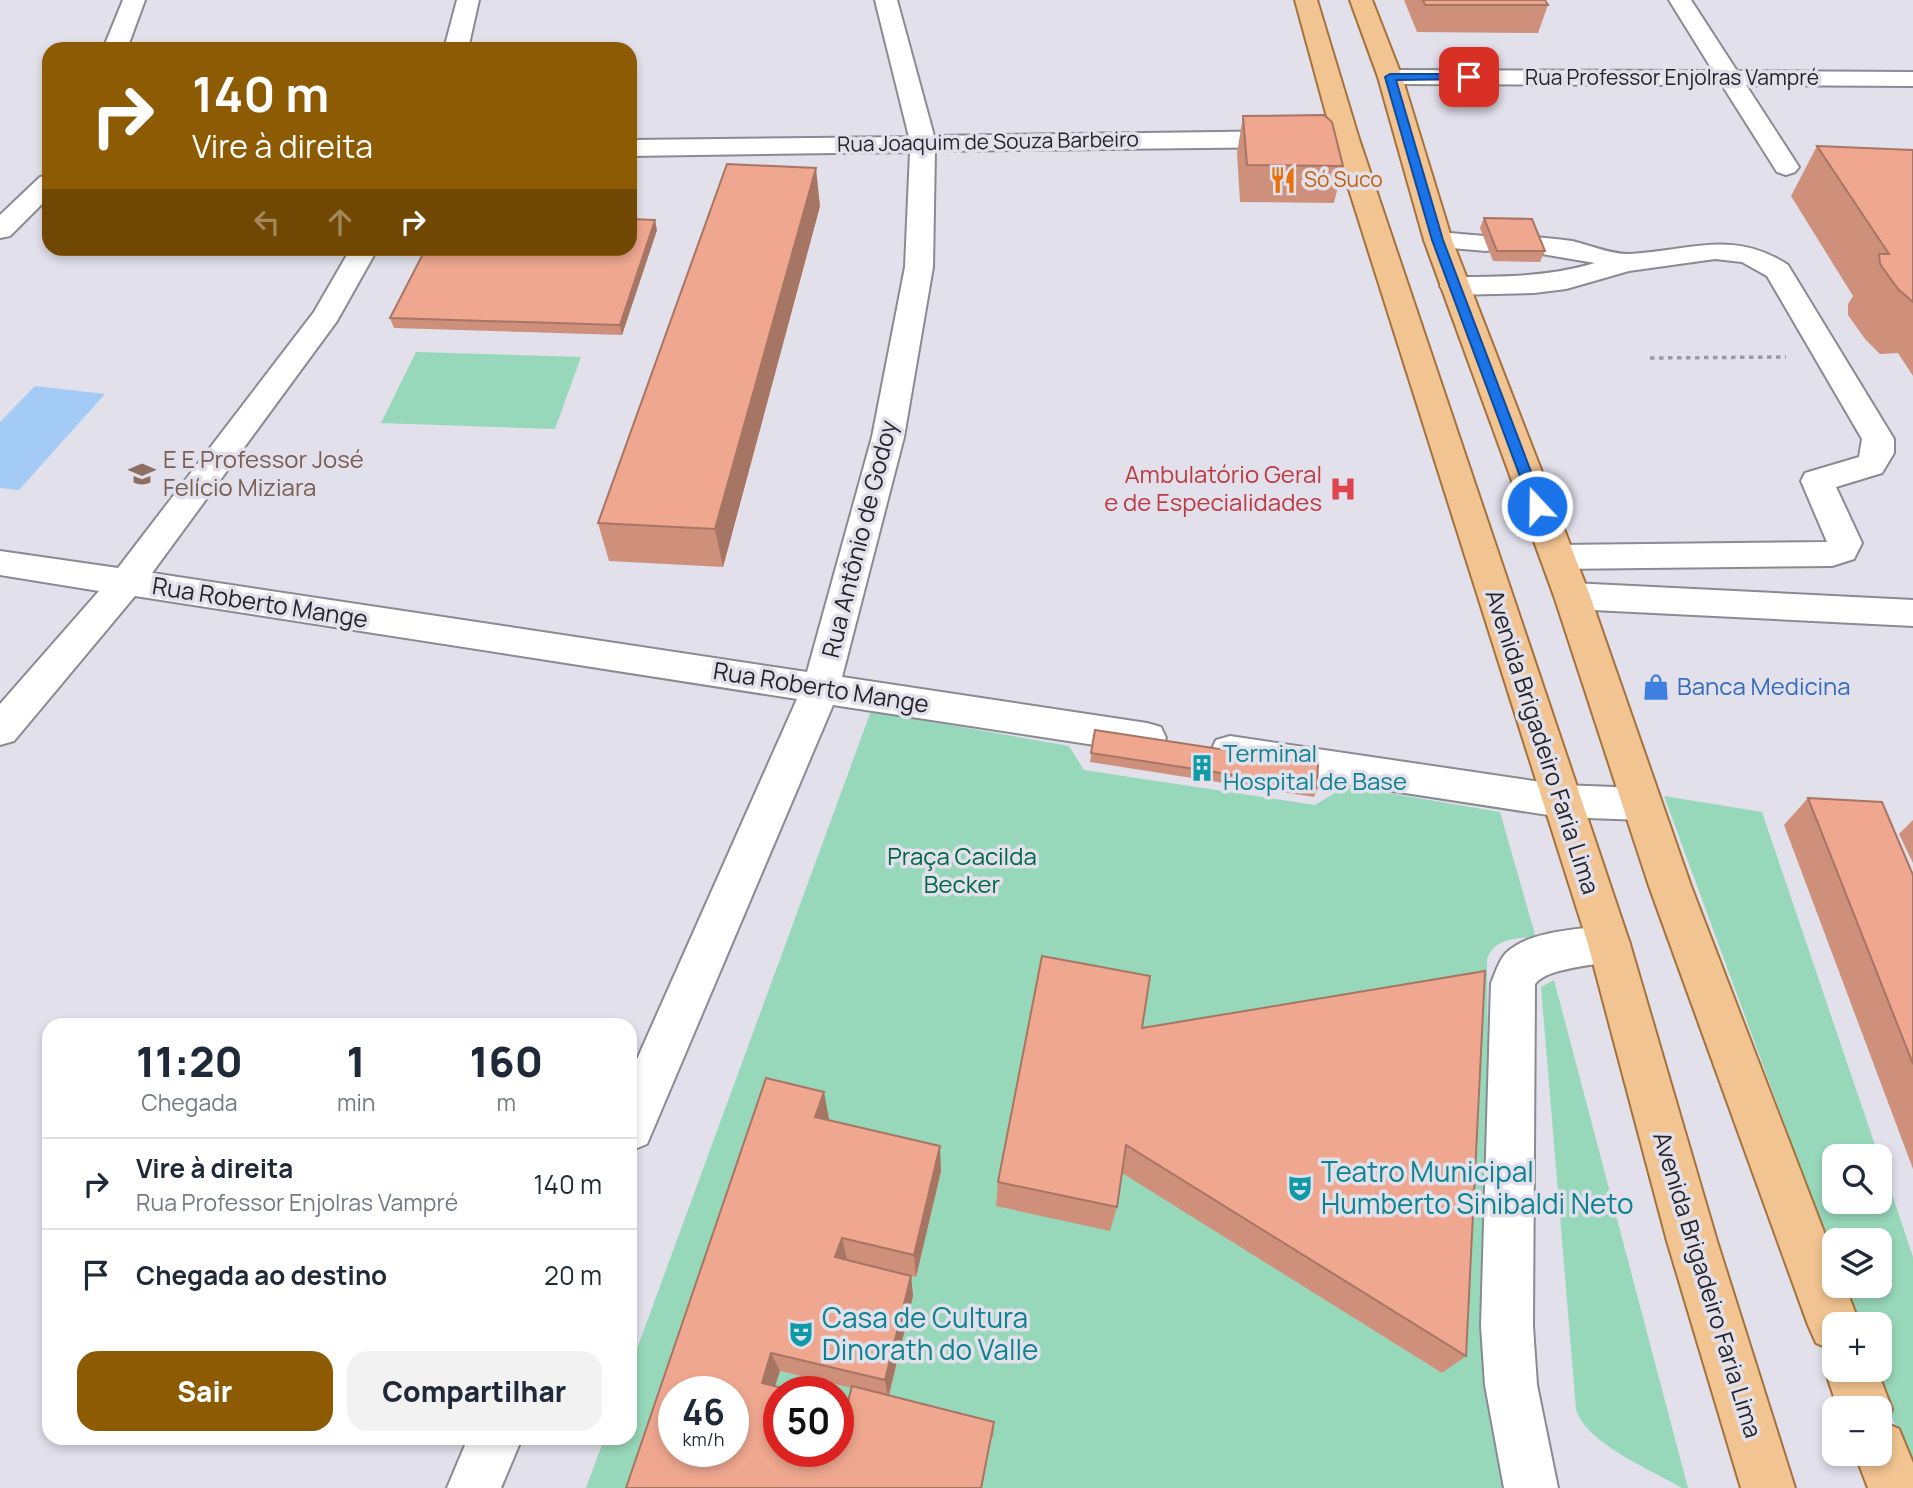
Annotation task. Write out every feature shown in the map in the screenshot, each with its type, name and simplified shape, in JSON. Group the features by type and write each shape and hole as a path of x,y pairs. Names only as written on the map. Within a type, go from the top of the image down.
{"main road":[{"name":"Avenida Brigadeiro Faria Lima","path":"1306,0 1359,77 1447,264 1572,596 1642,804 1829,1312"},
{"name":"Avenida Brigadeiro Faria Lima","path":"1361,0 1359,77 1346,139 1609,944 1692,1241 1768,1488"},
{"path":"1887,1466 1895,1488"}],"street":[{"path":"118,42 134,0"},
{"path":"458,42 468,0"},
{"name":"Rua Antônio de Godoy","path":"637,1112 821,688 888,437 919,267 923,143 886,0"},
{"path":"1680,0 1786,167"},
{"name":"Rua Professor Enjolras Vampré","path":"1359,77 1913,79"},
{"name":"Rua Joaquim de Souza Barbeiro","path":"637,148 1346,139"},
{"path":"0,230 42,190"},
{"path":"1447,264 1486,243"},
{"path":"1534,245 1569,249 1626,263"},
{"path":"1447,264 1534,285 1598,272 1626,263 1716,251 1746,254 1760,259 1778,271 1878,439 1878,453 1871,465 1817,481 1845,543 1842,550 1832,554 1557,557"},
{"path":"0,730 127,582 327,315 360,256"},
{"name":"Rua Roberto Mange","path":"0,563 1561,801 1642,804"},
{"path":"1572,596 1913,613"},
{"path":"1531,1488 1511,1385 1507,1325 1513,983 1521,967 1539,956 1609,944"},
{"path":"474,1488 492,1445"}],"path":[{"path":"1650,358 1829,357"}],"green space":[{"path":"416,352 581,357 555,429 381,423"},
{"name":"Praça Cacilda Becker","path":"871,711 1069,746 1084,770 1315,805 1346,786 1500,812 1536,938 1514,939 1501,943 1490,952 1487,959 1492,1411 1531,1488 982,1488 992,1437 854,1419 854,1389 888,1397 841,1279 847,1260 916,1276 941,1171 692,1376 658,1376 658,1448 647,1488 586,1488 602,1445 637,1445 637,1349","holes":["1464,1002 1442,1373 1118,1170"]},
{"path":"1664,796 1762,812 1875,1144 1822,1144 1822,1214 1892,1214 1892,1194 1913,1257 1913,1473 1892,1416 1892,1396 1885,1396 1879,1382 1892,1382 1892,1312 1853,1312 1848,1298 1892,1298 1892,1228 1823,1228"},
{"path":"1554,980 1688,1488 1682,1488 1606,1444 1592,1433 1576,1409 1541,987"},
{"name":"Praça Cacilda Becker","path":"780,1371 801,1376 778,1376"}],"water":[{"path":"35,386 105,394 19,490 0,488 0,422"}],"building":[{"path":"1423,0 1545,0 1548,5 1425,5"},
{"path":"1324,115 1332,122 1343,166 1247,165 1243,116"},
{"path":"1817,146 1913,150 1913,302 1898,289 1880,264 1879,254 1889,254"},
{"path":"727,164 816,168 715,529 598,523"},
{"path":"1484,218 1532,219 1545,251 1497,251"},
{"path":"637,219 655,220 620,325 390,318 422,256 637,256"},
{"path":"1095,730 1318,764 1317,788 1091,753"},
{"path":"1808,798 1882,802 1913,875 1913,1064"},
{"name":"Teatro Municipal Humberto Sinibaldi Neto","path":"1042,956 1150,976 1142,1028 1485,971 1466,1356 1126,1145 1117,1207 998,1182"},
{"name":"Casa de Cultura Dinorath do Valle","path":"766,1078 824,1092 815,1117 940,1146 914,1255 842,1238 835,1257 911,1276 885,1380 771,1353 762,1383 763,1467 854,1467 854,1387 994,1422 981,1488 626,1488 658,1394 658,1467 749,1467 749,1376 664,1376"}],"place":[{"name":"Só Suco","path":"1283,180"},
{"name":"E E Professor José Felício Miziara","path":"142,474"},
{"name":"Ambulatório Geral e de Especialidades","path":"1343,489"},
{"name":"Banca Medicina","path":"1656,687"},
{"name":"Terminal Hospital de Base","path":"1202,768"},
{"name":"Teatro Municipal Humberto Sinibaldi Neto","path":"1300,1188"},
{"name":"Casa de Cultura Dinorath do Valle","path":"801,1334"}],"route":[{"path":"1469,77 1390,77 1438,240 1537,506"}]}
